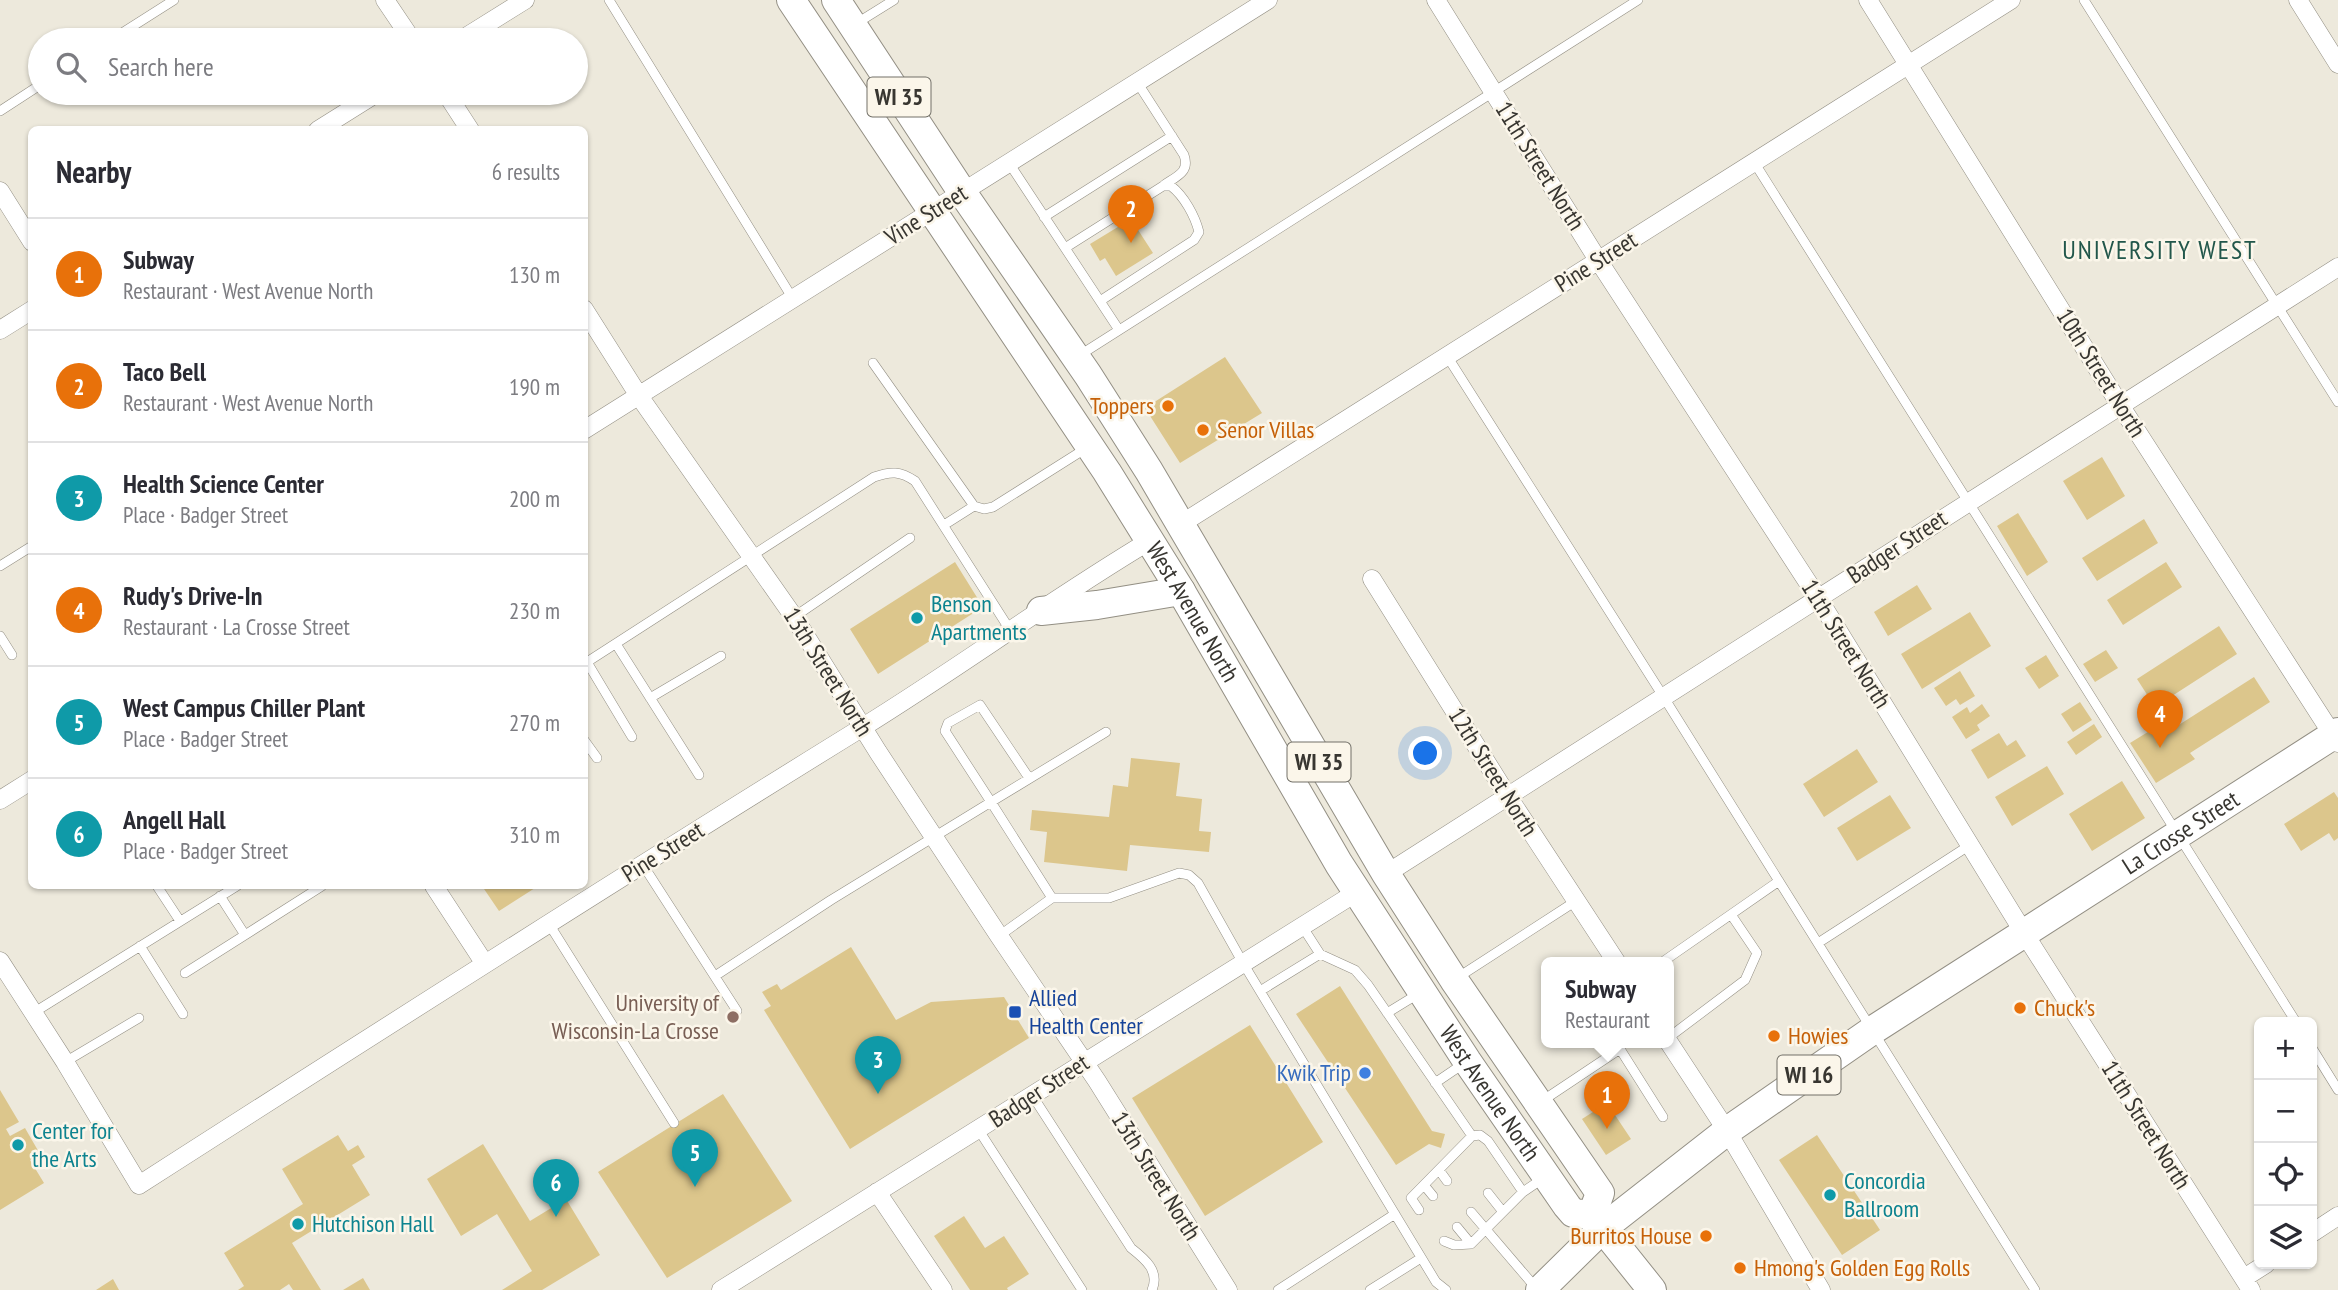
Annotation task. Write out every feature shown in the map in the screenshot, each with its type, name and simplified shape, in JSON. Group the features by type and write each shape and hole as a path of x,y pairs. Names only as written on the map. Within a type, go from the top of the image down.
{"main road":[{"name":"West Avenue North","path":"791,0 1151,540 1357,892 1467,1061 1573,1213 1597,1222 1600,1193 1537,1104 1386,874 1149,471 1076,358 962,192"},
{"name":"WI 35","path":"836,0 962,192"},
{"path":"1041,611 1181,591"},
{"name":"La Crosse Street","path":"2024,933 2336,737"},
{"name":"WI 16","path":"1539,1290 1597,1222 1872,1030 2024,933"},
{"name":"WI 35","path":"1597,1222 1652,1290"}],"street":[{"path":"385,0 404,28"},
{"path":"480,28 525,0"},
{"name":"Vine Street","path":"588,428 1268,0"},
{"name":"11th Street North","path":"1436,0 1598,260 1818,598 2246,1286"},
{"name":"10th Street North","path":"1868,0 2120,405 2336,737"},
{"name":"Pine Street","path":"1181,524 2011,0"},
{"path":"2298,0 2338,65"},
{"path":"324,126 358,105"},
{"path":"454,105 467,126"},
{"path":"0,191 28,236"},
{"name":"Badger Street","path":"1386,874 2338,267"},
{"path":"0,330 28,312"},
{"name":"13th Street North","path":"588,315 639,396 794,617 1228,1290"},
{"name":"Pine Street","path":"65,1062 139,1185 864,727 1041,611 1083,580 1151,540"},
{"name":"12th Street North","path":"1372,579 1507,795 1613,957"},
{"path":"0,800 28,782"},
{"path":"436,889 485,964"},
{"name":"Badger Street","path":"720,1290 1357,892"},
{"path":"0,961 65,1062"},
{"path":"1673,1048 1727,1131 1821,1290"},
{"path":"877,1192 943,1290"},
{"path":"2317,1230 2338,1216"},
{"path":"2246,1286 2261,1269"}],"lane":[{"path":"130,28 174,0"},
{"path":"609,0 793,299"},
{"path":"853,26 894,0"},
{"path":"1076,358 1638,0"},
{"path":"2084,0 2338,402"},
{"path":"1065,248 1185,171 1187,163 1137,82"},
{"path":"0,111 28,93"},
{"path":"1044,216 1172,136"},
{"path":"1754,162 2293,1017"},
{"path":"1009,163 1119,330"},
{"path":"1100,301 1194,240 1199,232 1197,222 1177,191 1171,186 1163,186"},
{"path":"1447,356 2035,1290"},
{"path":"873,363 974,506 984,509 993,507 1089,446"},
{"path":"588,662 874,477 888,472 903,472 915,481 1010,630"},
{"path":"944,526 974,506"},
{"path":"794,617 910,538"},
{"path":"0,566 28,548"},
{"path":"0,636 12,655"},
{"path":"616,644 699,775"},
{"path":"650,698 721,656"},
{"path":"588,666 632,737"},
{"path":"1029,778 980,705 948,723 944,731 1052,898"},
{"path":"715,976 831,900 1106,732"},
{"path":"588,746 597,758"},
{"path":"1818,943 1970,845"},
{"path":"643,865 737,1011"},
{"path":"999,936 1052,898 1109,898 1165,877 1179,873 1189,875 1198,883 1242,963 1436,1282 1446,1290"},
{"path":"1670,957 1779,881"},
{"path":"159,889 180,921"},
{"path":"33,1013 229,889"},
{"path":"185,973 317,889"},
{"path":"220,896 244,935"},
{"path":"1454,980 1576,901"},
{"path":"1674,1035 1745,980 1757,953 1732,916"},
{"path":"549,924 674,1123"},
{"path":"1302,926 1320,954 1355,970 1472,1136"},
{"path":"140,946 183,1014"},
{"path":"1260,991 1320,954"},
{"path":"1387,1013 1422,991"},
{"path":"65,1062 139,1018"},
{"path":"1537,1104 1621,1048"},
{"path":"1625,1048 1663,1118"},
{"path":"2317,1056 2338,1090"},
{"path":"1435,1083 1467,1061"},
{"path":"1032,1095 1131,1248 1154,1273 1155,1283 1152,1290"},
{"path":"978,1129 1082,1290"},
{"path":"1419,1210 1411,1198 1472,1136 1480,1135 1488,1141 1522,1192"},
{"path":"1457,1152 1465,1162"},
{"path":"1439,1170 1447,1181"},
{"path":"1444,1241 1454,1245 1471,1244 1522,1192 1546,1176"},
{"path":"1424,1185 1433,1196"},
{"path":"1488,1193 1503,1212"},
{"path":"1471,1212 1539,1290"},
{"path":"1281,1289 1395,1214"},
{"path":"1457,1227 1471,1244"},
{"path":"1370,1290 1422,1258"}],"building":[{"path":"1131,219 1153,253 1116,276 1105,258 1100,261 1090,244"},
{"path":"1225,357 1262,413 1180,463 1145,408"},
{"path":"2102,457 2125,496 2087,520 2063,481"},
{"path":"2018,513 2048,562 2027,576 1997,526"},
{"path":"2144,519 2158,543 2097,581 2082,558"},
{"name":"Benson Apartments","path":"955,562 983,607 878,674 850,629"},
{"path":"2166,562 2182,587 2123,625 2107,600"},
{"path":"1917,585 1932,609 1888,636 1874,612"},
{"path":"1970,612 1991,646 1922,689 1901,654"},
{"path":"2219,626 2237,654 2155,707 2137,679"},
{"path":"2106,650 2118,668 2095,682 2083,664"},
{"path":"2046,655 2059,676 2039,689 2025,668"},
{"path":"1960,671 1975,696 1960,705 1956,699 1946,706 1934,688"},
{"path":"2254,677 2270,702 2190,753 2195,759 2156,783 2130,743 2169,719 2174,728"},
{"path":"2080,702 2092,720 2073,732 2061,714"},
{"path":"1982,704 1990,716 1977,725 1980,730 1966,739 1952,717 1967,707 1970,713"},
{"path":"2094,724 2102,737 2076,755 2067,742"},
{"path":"1999,733 2007,746 2016,740 2026,756 1988,779 1971,750"},
{"path":"1857,749 1878,782 1824,817 1803,784"},
{"path":"1131,758 1180,763 1176,796 1202,799 1199,831 1211,832 1209,852 1130,845 1127,871 1044,862 1047,832 1030,830 1032,810 1109,817 1113,785 1128,787"},
{"path":"2047,766 2064,794 2012,826 1995,797"},
{"path":"2122,781 2145,818 2092,851 2069,814"},
{"path":"2334,792 2338,798 2338,838 2334,841 2329,833 2301,851 2284,824"},
{"path":"1890,795 1911,828 1857,861 1837,828"},
{"path":"484,889 533,889 499,911"},
{"path":"851,947 896,1020 931,1002 1004,997 1029,1038 850,1149 764,1010 771,1006 762,992 777,984 781,990"},
{"name":"Kwik Trip","path":"1340,986 1432,1131 1445,1134 1441,1148 1429,1144 1396,1165 1296,1014"},
{"path":"1250,1025 1323,1142 1205,1216 1132,1098"},
{"name":"Center for the Arts","path":"0,1090 19,1122 6,1129 10,1136 25,1128 40,1154 30,1160 44,1183 0,1210"},
{"path":"723,1094 792,1201 667,1278 598,1172"},
{"path":"1607,1103 1631,1139 1606,1155 1582,1119"},
{"name":"Hutchison Hall","path":"338,1135 348,1151 358,1145 365,1157 352,1165 370,1195 292,1243 321,1290 293,1290 289,1284 280,1290 238,1290 244,1286 224,1253 303,1204 282,1169"},
{"name":"Concordia Ballroom","path":"1817,1135 1880,1230 1842,1255 1779,1160"},
{"path":"483,1144 530,1221 566,1199 600,1255 542,1290 502,1290 532,1271 497,1214 461,1236 427,1179"},
{"path":"964,1216 985,1248 1004,1236 1029,1274 1007,1288 1008,1290 970,1290 934,1236"},
{"name":"Hutchison Hall","path":"363,1278 370,1290 343,1290"},
{"path":"113,1279 119,1290 96,1290"}],"place":[{"name":"Taco Bell","path":"1131,243"},
{"name":"Toppers","path":"1168,406"},
{"name":"Senor Villas","path":"1203,430"},
{"name":"Benson Apartments","path":"917,618"},
{"name":"Rudy's Drive-In","path":"2160,748"},
{"name":"Chuck's","path":"2020,1008"},
{"name":"Allied Health Center","path":"1015,1012"},
{"name":"University of Wisconsin-La Crosse","path":"733,1017"},
{"name":"Howies","path":"1774,1036"},
{"name":"Kwik Trip","path":"1365,1073"},
{"name":"Health Science Center","path":"878,1094"},
{"name":"Subway","path":"1607,1129"},
{"name":"Center for the Arts","path":"18,1145"},
{"name":"West Campus Chiller Plant","path":"695,1187"},
{"name":"Concordia Ballroom","path":"1830,1195"},
{"name":"Angell Hall","path":"556,1217"},
{"name":"Hutchison Hall","path":"298,1224"},
{"name":"Burritos House","path":"1706,1236"},
{"name":"Hmong's Golden Egg Rolls","path":"1740,1268"}],"district":[{"name":"UNIVERSITY WEST","path":"2160,250"}]}
